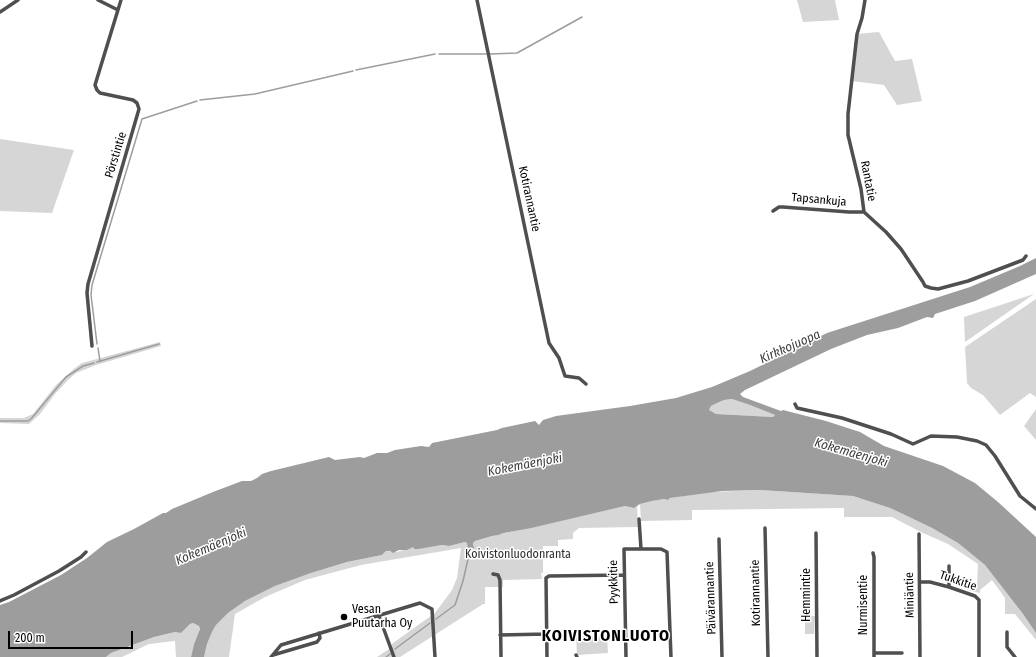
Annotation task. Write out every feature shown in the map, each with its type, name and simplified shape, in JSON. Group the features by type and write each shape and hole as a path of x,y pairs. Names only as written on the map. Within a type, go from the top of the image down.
{"street":[{"path":"0,12 18,0"},
{"path":"98,0 118,10"},
{"name":"Pörstintie","path":"92,346 87,293 88,284 139,108 137,103 132,100 100,93 95,85 121,0"},
{"name":"Kotirannantie","path":"477,0 549,343 559,358 565,376 579,378 586,384"},
{"name":"Rantatie","path":"865,0 862,18 857,34 848,114 848,135 861,189 864,212 886,232 901,249 923,282 931,288 938,289 968,281 1023,260 1026,256"},
{"name":"Tapsankuja","path":"773,211 779,207 783,207 864,212"},
{"path":"795,404 797,408 842,418 891,434 913,444 931,436 957,437 986,444 1020,496 1036,509"},
{"path":"639,519 641,549"},
{"name":"Kotirannantie","path":"764,528 768,657"},
{"name":"Hemmintie","path":"816,533 817,657"},
{"name":"Miniäntie","path":"919,534 920,657"},
{"name":"Päivärannantie","path":"719,539 722,657"},
{"name":"Pyykkitie","path":"626,657 624,550 661,549 667,552 671,657"},
{"path":"0,601 14,595 81,557 86,552"},
{"name":"Nurmisentie","path":"873,553 874,655"},
{"path":"949,566 949,587"},
{"path":"493,574 498,575 500,580 501,657"},
{"path":"547,657 546,578 549,576 624,575"},
{"name":"Tukkitie","path":"920,582 930,582 949,587 975,596 979,600 979,657"},
{"path":"271,656 281,644 313,634 320,634 420,603 432,609 435,657"},
{"path":"379,616 394,657"},
{"path":"1007,632 1007,647 1015,657"},
{"path":"271,656 318,642 320,634"},
{"path":"500,635 547,634"},
{"path":"874,655 902,653"}],"green space":[{"path":"797,0 835,0 839,20 803,22"},
{"path":"879,32 895,61 912,59 922,101 897,105 884,85 851,81 857,34"},
{"path":"0,139 74,150 52,213 0,211"},
{"path":"1034,294 965,342 964,317"},
{"path":"1036,299 1036,397 1030,393 1000,415 983,395 971,388 967,383 965,347"},
{"path":"160,342 161,346 96,365 76,373 55,394 40,414 29,424 0,423 0,418 24,418 33,414 56,385 82,363"},
{"path":"732,399 775,415 773,417 715,414 709,410 711,406 717,403"},
{"path":"1036,409 1036,440 1024,426"},
{"path":"760,490 853,496 890,508 932,528 958,543 985,565 1036,633 1036,640 1015,614 1005,614 1005,598 992,580 980,590 980,593 967,590 977,589 978,564 948,544 892,517 844,517 844,508 692,510 692,520 641,521 640,504 709,492"},
{"name":"Koivistonluodonranta","path":"625,506 634,508 637,506 638,527 579,528 573,533 573,539 558,540 558,546 543,546 542,579 503,580 503,587 485,587 485,604 400,657 377,657 389,649 393,643 435,613 452,590 457,578 461,548 361,565 305,580 265,597 235,614 229,657 204,657 212,632 216,625 228,613 245,601 275,586 311,573 347,562 382,555 386,551 397,552 413,547 414,549 442,545 449,546 465,542 474,548 473,543 475,541 492,536"},
{"path":"805,616 815,616 814,634 805,634"},
{"path":"193,623 199,626 200,629 191,657 176,657 175,641 149,644 122,657 106,657 111,653 154,637 175,632 181,633"},
{"path":"576,636 607,636 608,653 577,655"}],"water":[{"name":"Kokemäenjoki","path":"1036,258 1036,274 975,301 935,314 933,318 927,317 898,328 867,335 831,349 745,390 740,394 743,397 781,411 783,410 826,421 860,432 884,446 943,466 975,483 1036,537 1036,633 985,565 958,543 932,528 890,508 853,496 760,490 722,491 670,498 668,500 664,499 652,501 640,504 634,508 625,506 492,536 475,541 473,543 474,548 468,548 467,543 465,542 449,546 442,545 418,549 414,549 413,547 393,553 386,551 382,555 347,562 275,586 245,601 228,613 216,625 207,644 204,657 191,657 200,629 199,626 193,623 181,633 175,632 154,637 111,653 106,657 0,657 0,605 9,602 61,575 87,558 107,542 163,513 213,492 242,481 251,481 262,474 271,471 329,457 335,460 360,457 364,458 377,453 387,453 395,450 421,446 429,447 432,443 535,421 539,425 543,420 556,416 676,398 712,387 750,371 827,333 970,287","holes":["732,399 775,415 773,417 716,414 709,410 711,406 717,403"]}],"waterway":[{"path":"490,54 517,53 582,17"},
{"path":"356,70 435,54"},
{"path":"439,54 486,54"},
{"path":"200,100 255,94 353,71"},
{"path":"97,344 91,295 92,285 142,119 197,101"},
{"path":"97,362 159,344"},
{"path":"98,348 100,361"},
{"path":"0,421 28,421 66,377 83,366 94,363"},
{"path":"436,619 455,605 463,581 471,546"},
{"path":"395,649 430,623"},
{"path":"386,657 390,654"}],"place":[{"name":"Vesan Puutarha Oy","path":"344,617"}],"district":[{"name":"KOIVISTONLUOTO","path":"606,637"}],"water label":[{"name":"Kirkkojuopa","path":"790,347"}]}
